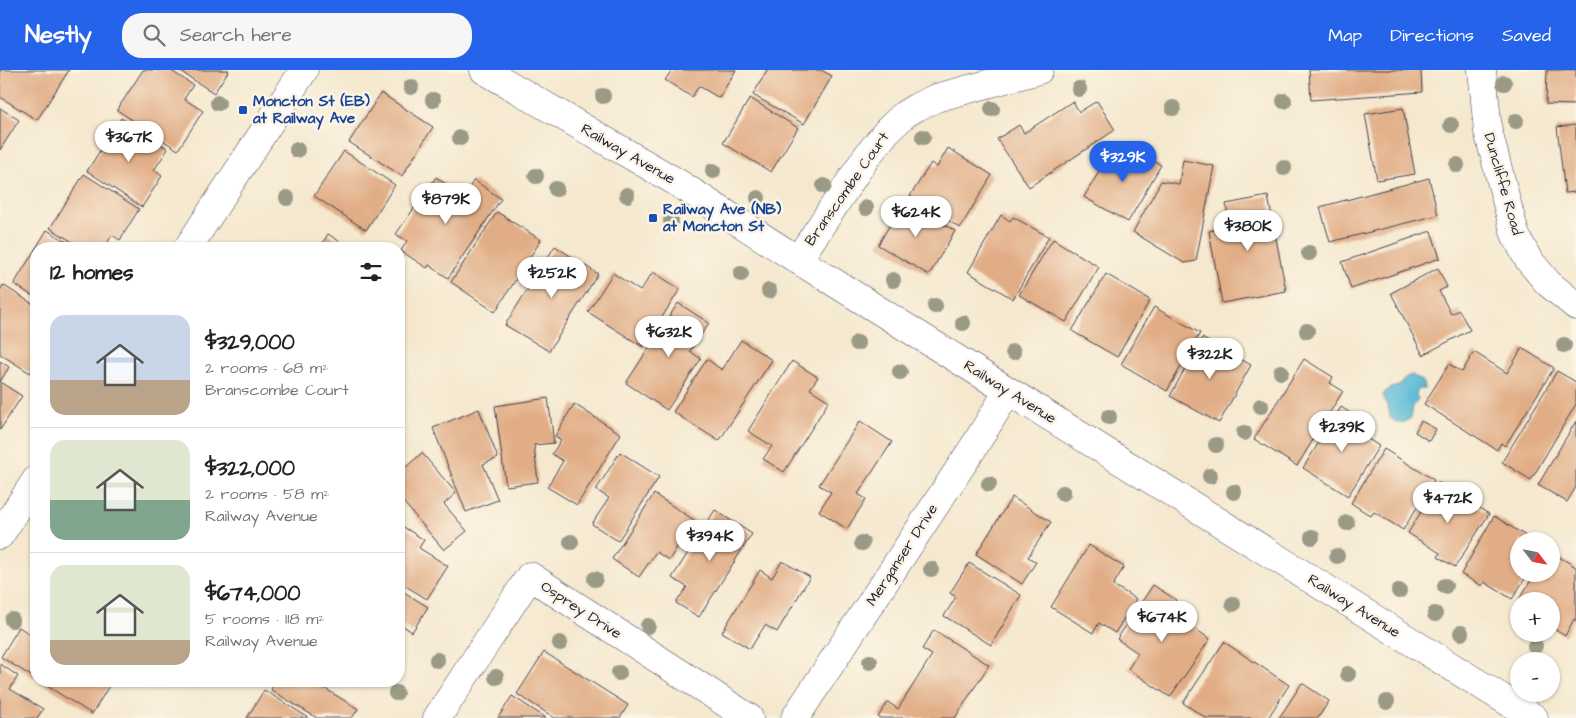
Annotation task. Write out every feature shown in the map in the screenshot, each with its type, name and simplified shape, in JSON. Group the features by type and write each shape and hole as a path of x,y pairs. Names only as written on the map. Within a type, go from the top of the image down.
{"street":[{"path":"192,242 304,70"},
{"name":"Railway Avenue","path":"484,70 678,183 798,260 1534,718"},
{"name":"Branscombe Court","path":"798,260 867,156 888,130 905,114 936,98 1038,70"},
{"name":"Duncliffe Road","path":"1482,70 1488,131 1515,234 1528,259 1548,283 1576,306"},
{"name":"Merganser Drive","path":"795,718 1008,391"},
{"path":"0,535 30,489"},
{"name":"Osprey Drive","path":"437,718 530,576 749,718"}],"water":[{"path":"1412,375 1423,381 1424,389 1417,391 1418,399 1413,406 1411,418 1403,423 1396,423 1390,417 1383,395 1389,388 1399,386 1406,377"}],"building":[{"path":"0,70 69,70 37,120 0,97"},
{"path":"143,70 170,70 193,85 184,99 203,111 178,150 117,110"},
{"path":"178,70 229,70 214,93"},
{"path":"672,70 736,70 719,98 699,86 692,97 665,80"},
{"path":"767,70 821,70 832,76 804,124 753,95"},
{"path":"1309,70 1421,70 1422,92 1311,100"},
{"path":"1547,70 1576,70 1576,105 1546,104"},
{"path":"381,93 433,127 402,176 349,142"},
{"path":"750,98 798,128 771,172 723,143"},
{"path":"1073,101 1079,112 1097,101 1115,130 1029,187 997,139 1019,125 1024,133"},
{"path":"0,108 19,120 0,150"},
{"path":"1403,108 1415,174 1377,180 1365,114"},
{"path":"121,118 168,149 154,170 162,176 142,207 87,171"},
{"path":"1576,125 1576,192 1565,193 1557,127"},
{"path":"948,148 992,175 960,228 910,196 931,163 937,167"},
{"path":"1113,148 1126,156 1131,148 1161,165 1128,222 1084,197"},
{"path":"344,151 395,185 366,230 314,196"},
{"path":"1183,160 1214,166 1196,261 1184,263 1133,232 1161,181 1179,184"},
{"path":"84,174 139,209 120,240 112,235 108,242 73,242 50,228"},
{"path":"436,177 463,197 474,180 501,199 448,278 429,265 427,268 405,254 407,241 396,234"},
{"path":"1429,178 1438,215 1330,242 1320,207"},
{"path":"1268,196 1286,291 1222,303 1209,231 1230,227 1226,204"},
{"path":"904,201 955,231 929,275 878,245"},
{"path":"497,212 541,240 495,312 451,282"},
{"path":"1001,215 1010,221 1013,217 1049,237 1013,299 968,272"},
{"path":"47,230 67,242 40,242"},
{"path":"1431,231 1440,258 1351,289 1342,262"},
{"path":"328,234 340,242 323,242"},
{"path":"1053,239 1099,267 1066,322 1019,295"},
{"path":"555,246 598,274 549,351 505,325"},
{"path":"30,258 30,294 14,284"},
{"path":"1438,268 1447,287 1439,291 1451,314 1459,310 1470,330 1423,355 1391,293"},
{"path":"653,272 680,289 643,347 588,312 613,273 640,291"},
{"path":"1106,274 1150,300 1117,357 1072,331"},
{"path":"3,285 30,302 30,373 0,354 0,291"},
{"path":"678,303 709,323 690,351 701,359 667,410 626,383"},
{"path":"1154,307 1200,333 1167,391 1121,364"},
{"path":"1202,338 1251,365 1219,423 1170,396"},
{"path":"741,340 772,360 719,441 673,412 707,359 722,370"},
{"path":"1522,348 1554,368 1505,446 1501,443 1497,450 1424,404 1449,364 1462,372 1474,352 1507,373"},
{"path":"1304,359 1333,377 1330,383 1343,391 1297,466 1254,439"},
{"path":"0,361 9,367 0,382"},
{"path":"792,361 818,377 810,389 829,401 784,472 763,459 772,446 748,431"},
{"path":"1557,371 1576,382 1576,404 1531,480 1502,462"},
{"path":"0,382 22,396 0,430"},
{"path":"548,398 554,443 534,445 538,482 506,486 495,406"},
{"path":"574,404 621,434 577,505 547,487 563,461 552,454 561,440 555,436"},
{"path":"1341,407 1355,416 1365,437 1379,446 1348,496 1303,468"},
{"path":"479,409 498,458 483,464 498,500 466,512 433,428"},
{"path":"860,421 892,442 858,494 866,499 847,529 819,511 831,492 819,485"},
{"path":"1421,421 1436,429 1429,441 1415,432"},
{"path":"1576,421 1576,487 1567,502 1538,485"},
{"path":"1384,449 1434,480 1403,530 1374,512 1371,516 1351,503"},
{"path":"620,452 659,477 618,541 592,524 609,498 596,490"},
{"path":"422,453 456,493 444,504 467,531 444,550 405,504 405,468"},
{"path":"1439,483 1489,514 1455,567 1438,557 1440,553 1408,533"},
{"path":"654,494 694,520 669,560 656,552 639,577 612,559"},
{"path":"1012,497 1051,522 1028,557 1036,562 1022,584 976,554"},
{"path":"715,510 752,534 699,617 676,603 687,587 672,578"},
{"path":"1494,516 1520,532 1510,532 1510,582 1523,582 1516,592 1510,592 1510,598 1484,582 1482,586 1461,574"},
{"path":"405,528 424,540 419,548 448,566 427,599 405,586"},
{"path":"1089,545 1124,567 1113,585 1136,599 1115,633 1099,623 1093,633 1051,607"},
{"path":"1560,557 1576,567 1576,621 1574,619 1565,636 1560,633 1560,592 1524,592 1530,582 1560,582"},
{"path":"782,561 810,577 777,632 765,625 750,649 722,632 760,570 772,578"},
{"path":"969,563 1021,595 991,645 944,616 956,597 950,593"},
{"path":"1153,585 1176,600 1169,611 1210,639 1170,697 1128,669 1138,653 1117,639"},
{"path":"405,593 428,607 412,632 405,627"},
{"path":"19,627 30,634 30,675 1,657"},
{"path":"934,630 989,665 955,718 879,718 888,702 898,709 932,655 922,649"},
{"path":"1224,642 1289,685 1268,718 1206,718 1183,703"},
{"path":"544,652 628,705 620,718 555,718 517,694"},
{"path":"0,664 18,676 10,689 43,709 37,718 0,718"},
{"path":"1302,683 1329,701 1318,718 1279,718"},
{"path":"49,687 108,687 92,714"},
{"path":"273,687 325,687 358,709 352,718 317,718 271,690"},
{"path":"264,690 309,718 247,718"},
{"path":"512,696 546,718 498,718"}],"place":[{"name":"Moncton St (EB) at Railway Ave","path":"243,110"},
{"name":"Railway Ave (NB) at Moncton St","path":"653,218"}]}
